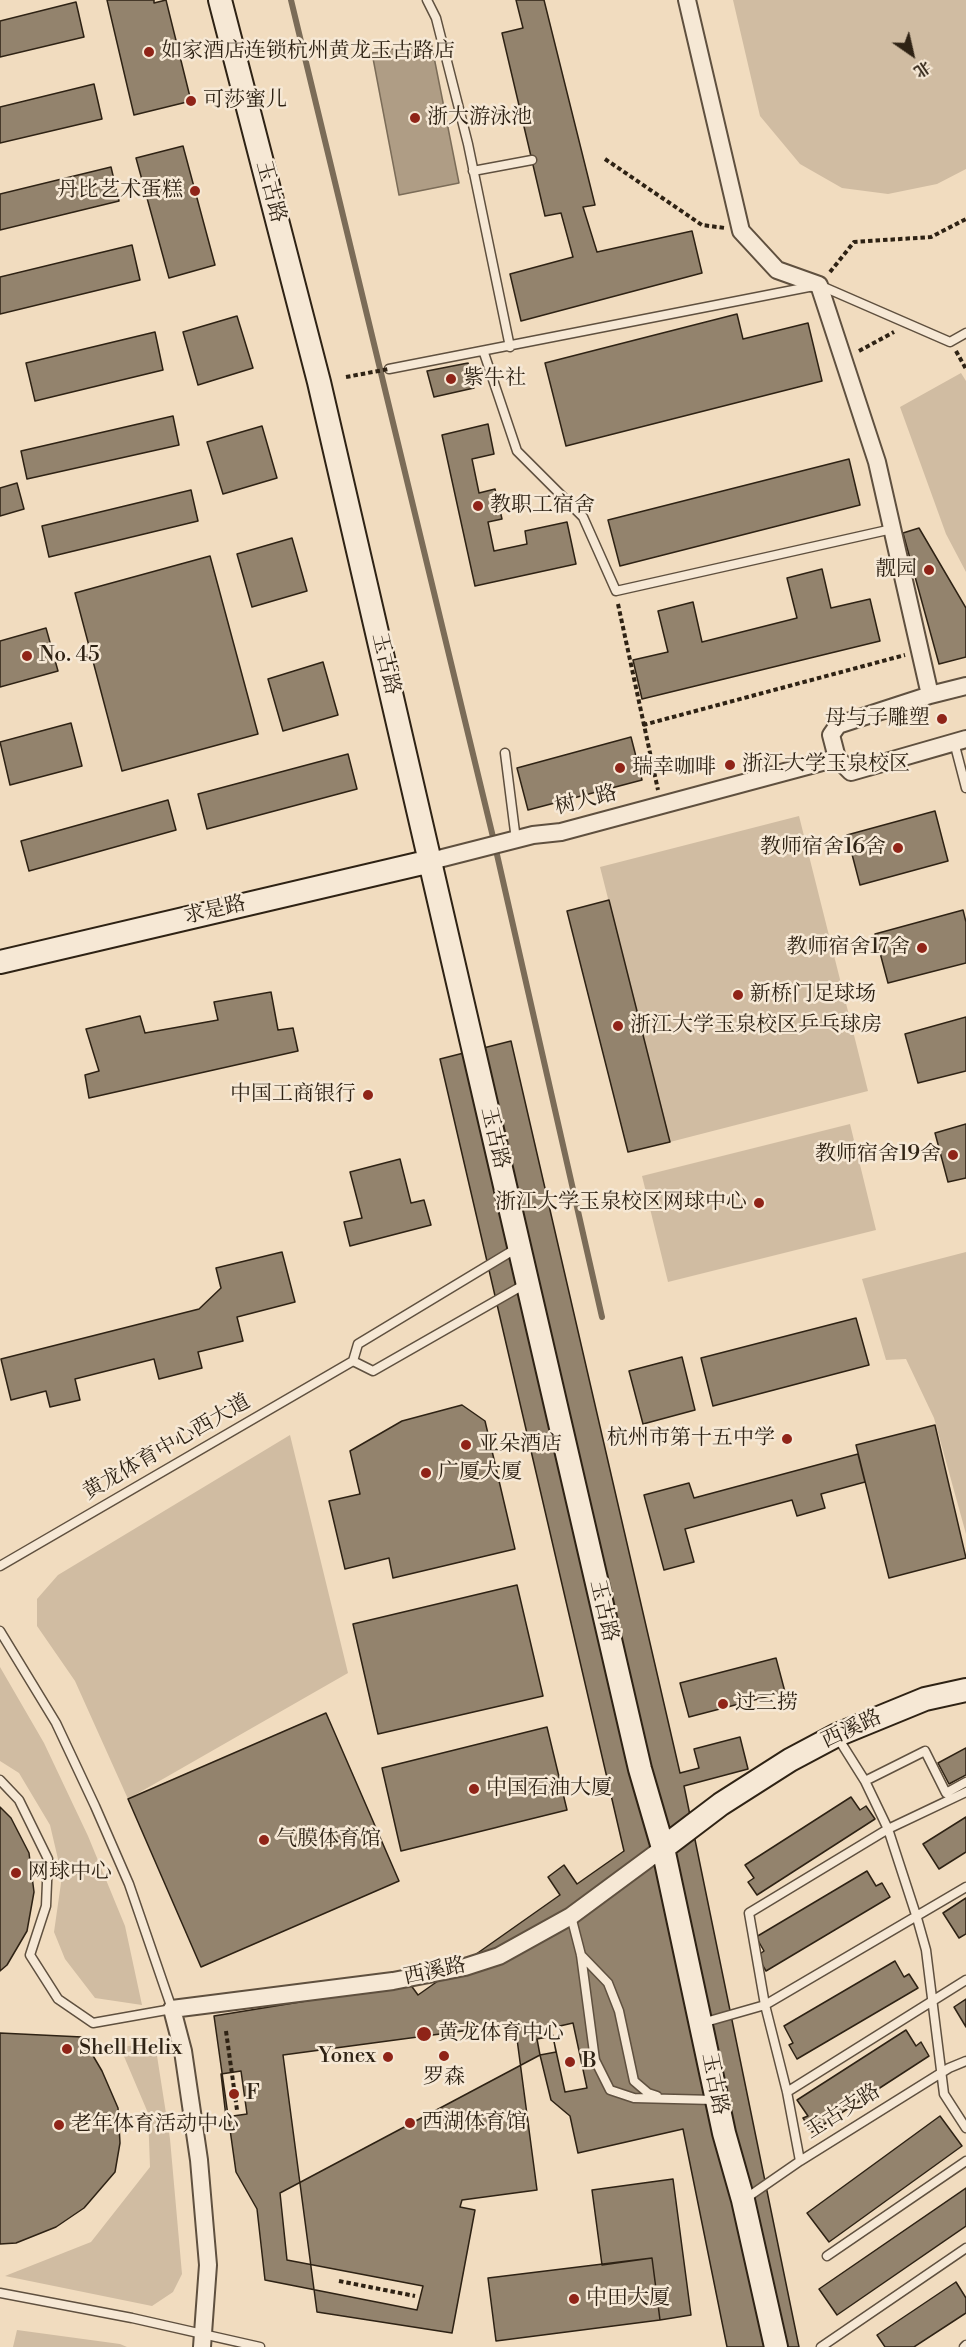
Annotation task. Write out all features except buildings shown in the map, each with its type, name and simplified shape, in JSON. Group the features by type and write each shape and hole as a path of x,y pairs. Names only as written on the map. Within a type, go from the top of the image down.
{"main road":[{"name":"玉古路","path":"220,0 319,382 640,1769 663,1848 724,2133 743,2200 776,2347"},
{"name":"求是路","path":"0,962 431,861"},
{"name":"西溪路","path":"663,1848 721,1804 790,1760 837,1735 925,1698 966,1690"}],"street":[{"path":"687,0 741,231 777,270 819,285 877,462 930,695"},
{"path":"960,740 851,772 835,752 831,735 838,725 930,695 966,686"},
{"name":"树人路","path":"539,834 556,825 659,795 835,752"},
{"name":"树人路","path":"539,834 561,832 835,752"},
{"path":"431,861 539,834"},
{"name":"西溪路","path":"172,2009 393,1981 465,1967 500,1956 571,1916 663,1848"},
{"path":"172,2009 183,2051 199,2160 208,2265 203,2342"}],"lane":[{"path":"427,0 436,18 473,171 510,347"},
{"path":"473,171 532,160"},
{"path":"390,369 484,353 819,285 950,342 966,333"},
{"path":"484,353 517,451 583,517 616,591 892,529"},
{"path":"960,740 966,788"},
{"path":"505,753 509,841"},
{"name":"黄龙体育中心西大道","path":"0,1566 353,1361 358,1344 519,1247"},
{"path":"353,1361 374,1371 527,1283"},
{"path":"0,1630 56,1724 95,1806 129,1884 172,2009 93,2023 58,1999 30,1955 46,1906 48,1859 19,1800 0,1780"},
{"path":"837,1735 865,1781 888,1829 926,1950 944,2094 966,2128"},
{"path":"865,1781 925,1751 946,1793 966,1782"},
{"path":"800,2161 787,2092 765,2005 749,1912 888,1829 966,1792"},
{"path":"702,2023 765,2005 917,1918 966,1887"},
{"path":"571,1916 581,1955 595,2060 610,2090 634,2098 718,2100"},
{"path":"581,1955 608,1983 619,2011 634,2081 648,2093 666,2100"},
{"path":"787,2092 966,1980"},
{"name":"玉古支路","path":"743,2200 800,2161 941,2073 966,2061"},
{"path":"827,2256 966,2161"},
{"path":"821,2347 966,2248"},
{"path":"0,2293 132,2318 203,2342 260,2347"}],"path":[{"path":"605,159 702,225 741,231"},
{"path":"819,285 854,242 931,237 966,219"},
{"path":"866,348 908,324"},
{"path":"346,377 390,369"},
{"path":"616,591 659,795"},
{"path":"643,725 920,651"},
{"path":"226,2031 237,2110"},
{"path":"339,2281 414,2296"}],"shaded area":[{"path":"733,0 966,0 966,169 937,184 888,194 842,188 800,164 760,116"},
{"name":"浙大游泳池","path":"431,42 459,183 399,195 372,53"},
{"path":"961,373 966,381 966,572 946,534 900,407"},
{"name":"新桥门足球场","path":"799,816 868,1091 670,1142 600,867"},
{"name":"浙江大学玉泉校区网球中心","path":"850,1124 876,1230 668,1282 642,1176"},
{"path":"966,1252 966,1534 934,1418 906,1359 886,1360 862,1279"},
{"path":"290,1435 348,1673 128,1799 75,1681 37,1626 37,1599 58,1575"},
{"path":"0,1667 44,1743 88,1836 125,1926 142,2005 95,1998 65,1959 54,1932 62,1876 50,1825 19,1773 0,1761"},
{"path":"155,2043 170,2139 182,2274 173,2292 152,2306 5,2276 91,2242 150,2167 148,2113 120,2047"},
{"path":"17,2330 120,2344 127,2347 13,2347"}],"waterway":[{"path":"291,0 493,837 602,1317"}],"place":[{"name":"如家酒店连锁杭州黄龙玉古路店","path":"149,52"},
{"name":"可莎蜜儿","path":"191,101"},
{"name":"浙大游泳池","path":"415,118"},
{"name":"丹比艺术蛋糕","path":"195,191"},
{"name":"紫牛社","path":"451,379"},
{"name":"教职工宿舍","path":"478,506"},
{"name":"靓园","path":"929,570"},
{"name":"No. 45","path":"27,656"},
{"name":"母与子雕塑","path":"942,719"},
{"name":"浙江大学玉泉校区","path":"730,765"},
{"name":"瑞幸咖啡","path":"620,768"},
{"name":"教师宿舍16舍","path":"898,848"},
{"name":"教师宿舍17舍","path":"922,948"},
{"name":"新桥门足球场","path":"738,995"},
{"name":"浙江大学玉泉校区乒乓球房","path":"618,1026"},
{"name":"中国工商银行","path":"368,1095"},
{"name":"教师宿舍19舍","path":"953,1155"},
{"name":"浙江大学玉泉校区网球中心","path":"759,1203"},
{"name":"杭州市第十五中学","path":"787,1439"},
{"name":"亚朵酒店","path":"466,1445"},
{"name":"广厦大厦","path":"426,1473"},
{"name":"过三捞","path":"723,1704"},
{"name":"中国石油大厦","path":"474,1789"},
{"name":"气膜体育馆","path":"264,1840"},
{"name":"网球中心","path":"16,1873"},
{"name":"黄龙体育中心","path":"424,2034"},
{"name":"Shell Helix","path":"67,2049"},
{"name":"罗森","path":"444,2056"},
{"name":"Yonex","path":"388,2057"},
{"name":"B","path":"570,2062"},
{"name":"F","path":"234,2094"},
{"name":"西湖体育馆","path":"410,2123"},
{"name":"老年体育活动中心","path":"59,2125"},
{"name":"中田大厦","path":"574,2299"}]}
